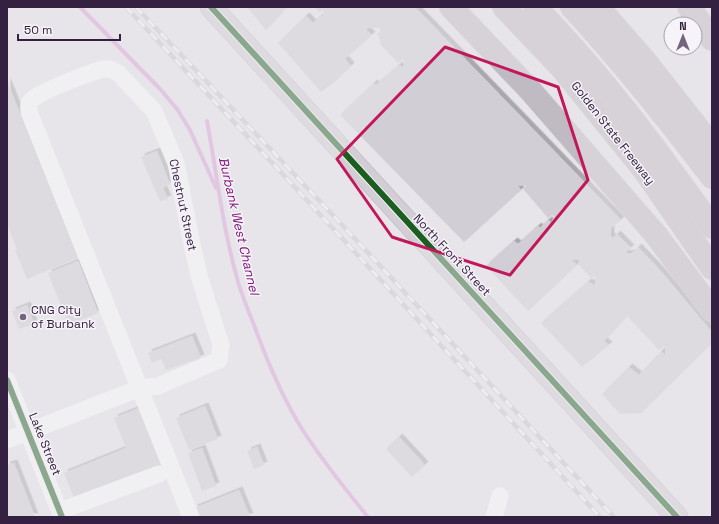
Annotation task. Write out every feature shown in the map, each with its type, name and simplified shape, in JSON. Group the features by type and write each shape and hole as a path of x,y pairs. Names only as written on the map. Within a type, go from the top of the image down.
{"highway":[{"path":"451,7 530,90 656,235 712,310"},
{"name":"Golden State Freeway","path":"504,7 560,67 645,171 712,268"},
{"path":"535,7 565,37 663,158 712,227"},
{"path":"572,7 642,88 712,177"},
{"path":"598,7 645,61 712,146"},
{"path":"689,7 712,39"}],"main road":[{"name":"North Front Street","path":"211,7 266,70 677,517"}],"street":[{"name":"Chestnut Street","path":"7,440 140,388 158,386 219,360 221,345 200,279 176,162 154,111 118,73 110,69 102,69 57,86 32,99 29,103 29,112 140,388"},
{"name":"Lake Street","path":"7,380 61,514"},
{"path":"140,388 191,517"},
{"path":"61,514 159,474"},
{"path":"494,517 500,496"}],"highlighted area":[{"path":"445,47 558,87 588,180 510,275 392,237 337,159"}],"building":[{"path":"247,7 287,7 266,30"},
{"path":"314,7 415,7 621,220 611,228 611,236 613,238 617,234 631,248 626,252 627,254 632,253 638,247 659,269 712,332 712,343 641,413 620,414 602,394 629,367 639,375 661,351 665,355 665,347 664,346 659,350 627,316 604,341 609,345 582,367 541,323 588,282 595,285 595,276 591,278 578,264 580,260 571,260 577,265 528,311 486,266 514,241 518,244 538,226 540,228 548,220 552,223 554,216 552,215 548,218 523,189 526,186 518,186 521,190 464,242 340,115 374,83 376,85 399,65 403,68 404,59 398,63 379,43 381,41 377,34 381,31 379,28 368,28 366,30 372,35 345,59 351,66 321,92 278,43 306,16 313,23 323,16 323,9 320,12"},
{"path":"7,81 78,258 27,279 7,225"},
{"path":"157,151 170,184 163,188 168,199 160,201 141,157"},
{"path":"78,261 98,313 69,325 48,273"},
{"name":"CNG City of Burbank","path":"27,305 34,324 19,329 12,311"},
{"path":"192,336 201,358 166,370 161,359 152,363 148,353"},
{"path":"205,406 218,439 189,450 176,418"},
{"path":"139,408 162,466 75,500 64,473 126,448 114,418"},
{"path":"399,437 425,465 412,477 386,449"},
{"path":"257,447 264,465 254,469 247,451"},
{"path":"202,448 216,486 202,491 188,453"},
{"path":"14,463 35,517 7,517 7,465"},
{"path":"239,490 250,517 198,517 194,508"}],"waterway":[{"path":"80,7 161,90 177,109 190,130 216,188"},
{"name":"Burbank West Channel","path":"207,121 224,224 233,265 242,295 264,352 281,392 302,429 334,474 368,517"}],"railway":[{"path":"126,7 600,517"},
{"path":"136,7 330,212 614,517"}],"cycle path":[{"path":"211,7 677,517"},
{"path":"7,380 62,517"}],"place":[{"name":"CNG City of Burbank","path":"23,317"}]}
